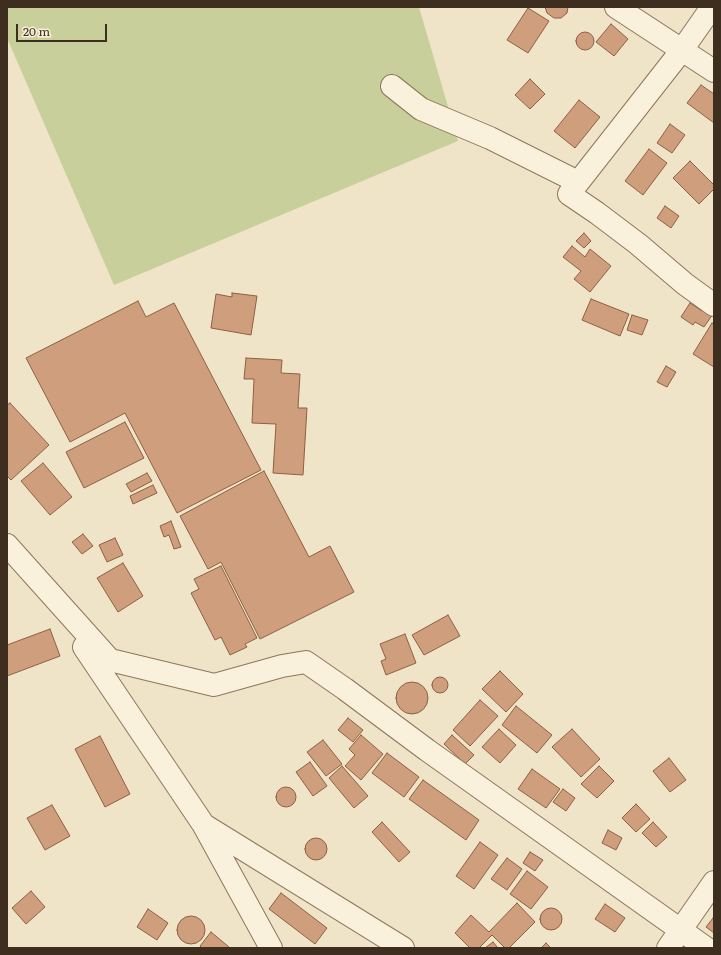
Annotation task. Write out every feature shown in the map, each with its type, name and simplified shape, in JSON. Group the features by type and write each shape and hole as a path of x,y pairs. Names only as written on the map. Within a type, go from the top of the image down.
{"street":[{"path":"616,7 714,71"},
{"path":"712,7 682,50 569,194 638,244 685,284 714,305"},
{"path":"392,86 421,109 490,138 578,182"},
{"path":"7,545 36,579 102,673 203,824 271,948"},
{"path":"7,545 110,660 214,685 282,666 306,662 427,750 706,948"},
{"path":"203,824 403,948"},
{"path":"668,948 714,882"}],"green space":[{"path":"7,7 419,7 458,141 114,285 7,38"}],"building":[{"path":"545,7 568,7 567,13 561,18 554,18 547,13"},
{"path":"528,8 549,21 528,53 507,40"},
{"path":"611,24 628,39 614,56 596,42"},
{"path":"585,32 591,35 594,41 591,47 585,50 579,47 576,41 579,35"},
{"path":"530,79 545,94 530,109 515,95"},
{"path":"701,85 714,94 714,123 687,103"},
{"path":"579,100 600,117 575,148 554,131"},
{"path":"670,124 685,135 672,153 657,143"},
{"path":"649,149 667,163 643,195 625,181"},
{"path":"690,161 714,185 714,189 699,204 673,178"},
{"path":"665,206 679,216 671,228 657,218"},
{"path":"584,233 591,241 584,248 576,241"},
{"path":"572,246 585,257 590,249 611,266 590,292 574,279 581,271 563,257"},
{"path":"232,293 257,296 251,335 211,328 216,294 232,297"},
{"path":"591,299 629,314 620,336 582,320"},
{"path":"138,301 146,317 174,303 261,470 177,513 125,413 70,442 26,358"},
{"path":"690,303 702,311 703,309 713,314 704,327 695,322 693,325 681,317"},
{"path":"632,315 648,320 642,335 627,330"},
{"path":"712,323 714,324 714,367 693,354"},
{"path":"246,358 282,360 281,373 300,374 298,408 307,408 303,475 273,473 276,424 252,423 254,379 244,379"},
{"path":"666,366 676,372 667,387 657,382"},
{"path":"10,403 49,445 11,480 7,476 7,405"},
{"path":"125,422 144,458 84,488 66,452"},
{"path":"43,463 72,497 50,515 21,481"},
{"path":"264,471 309,557 330,546 354,592 260,639 221,562 208,569 180,516"},
{"path":"147,473 152,481 131,492 126,484"},
{"path":"153,485 157,493 133,504 130,496"},
{"path":"171,521 181,547 174,549 169,535 164,537 160,526"},
{"path":"83,534 93,546 82,554 72,542"},
{"path":"115,538 123,555 107,562 99,545"},
{"path":"123,563 143,596 118,612 97,578"},
{"path":"221,566 257,638 245,644 247,647 230,655 221,637 215,640 191,593 199,589 194,579"},
{"path":"448,615 460,636 424,655 412,635"},
{"path":"50,629 60,656 7,676 7,645"},
{"path":"405,634 416,663 386,675 381,661 386,659 380,644"},
{"path":"500,671 523,694 506,712 482,689"},
{"path":"440,677 446,679 448,685 446,691 440,693 434,691 432,685 434,679"},
{"path":"412,682 423,687 428,698 423,709 412,714 401,709 396,698 401,687"},
{"path":"480,700 498,716 470,746 453,730"},
{"path":"516,706 552,735 537,753 502,725"},
{"path":"348,718 363,730 353,742 338,730"},
{"path":"499,729 516,745 500,763 482,747"},
{"path":"572,729 600,759 581,777 552,747"},
{"path":"361,735 383,754 361,780 345,766 355,755 349,749"},
{"path":"452,735 474,755 465,764 444,744"},
{"path":"100,736 130,794 105,807 75,749"},
{"path":"323,740 342,764 326,776 307,752"},
{"path":"387,753 419,777 404,797 372,773"},
{"path":"669,758 686,780 670,792 653,771"},
{"path":"310,762 327,786 313,796 296,772"},
{"path":"342,766 368,796 354,808 329,778"},
{"path":"599,766 614,781 597,798 581,784"},
{"path":"532,769 560,789 546,808 518,789"},
{"path":"423,780 479,820 466,840 409,799"},
{"path":"286,787 293,790 296,797 293,804 286,807 279,804 276,797 279,790"},
{"path":"563,789 575,798 566,811 553,802"},
{"path":"636,804 650,819 636,832 622,818"},
{"path":"52,805 70,836 45,850 27,818"},
{"path":"382,822 410,852 399,862 372,832"},
{"path":"653,822 667,837 656,847 642,833"},
{"path":"608,830 622,838 616,850 602,843"},
{"path":"316,838 320,839 326,845 326,853 320,859 316,860 312,859 306,853 305,849 306,845 312,839"},
{"path":"480,842 498,855 474,889 456,876"},
{"path":"530,852 543,860 535,871 523,863"},
{"path":"507,858 522,869 507,890 491,879"},
{"path":"527,871 548,887 531,909 510,894"},
{"path":"31,891 45,907 26,924 12,908"},
{"path":"281,893 327,928 315,944 269,909"},
{"path":"517,903 535,922 509,948 505,948 492,935 479,948 470,948 455,933 471,915 489,932"},
{"path":"605,904 625,918 615,932 595,919"},
{"path":"551,908 559,911 562,919 559,927 551,930 543,927 540,919 543,911"},
{"path":"148,909 168,923 157,940 137,927"},
{"path":"191,916 197,917 201,920 204,924 204,936 201,940 197,943 191,944 185,943 181,940 178,936 177,930 178,924 181,920 185,917"},
{"path":"714,918 714,933 706,927"},
{"path":"211,932 229,947 202,948 200,946"},
{"path":"493,942 498,948 485,948"},
{"path":"546,943 551,948 541,948"}]}
